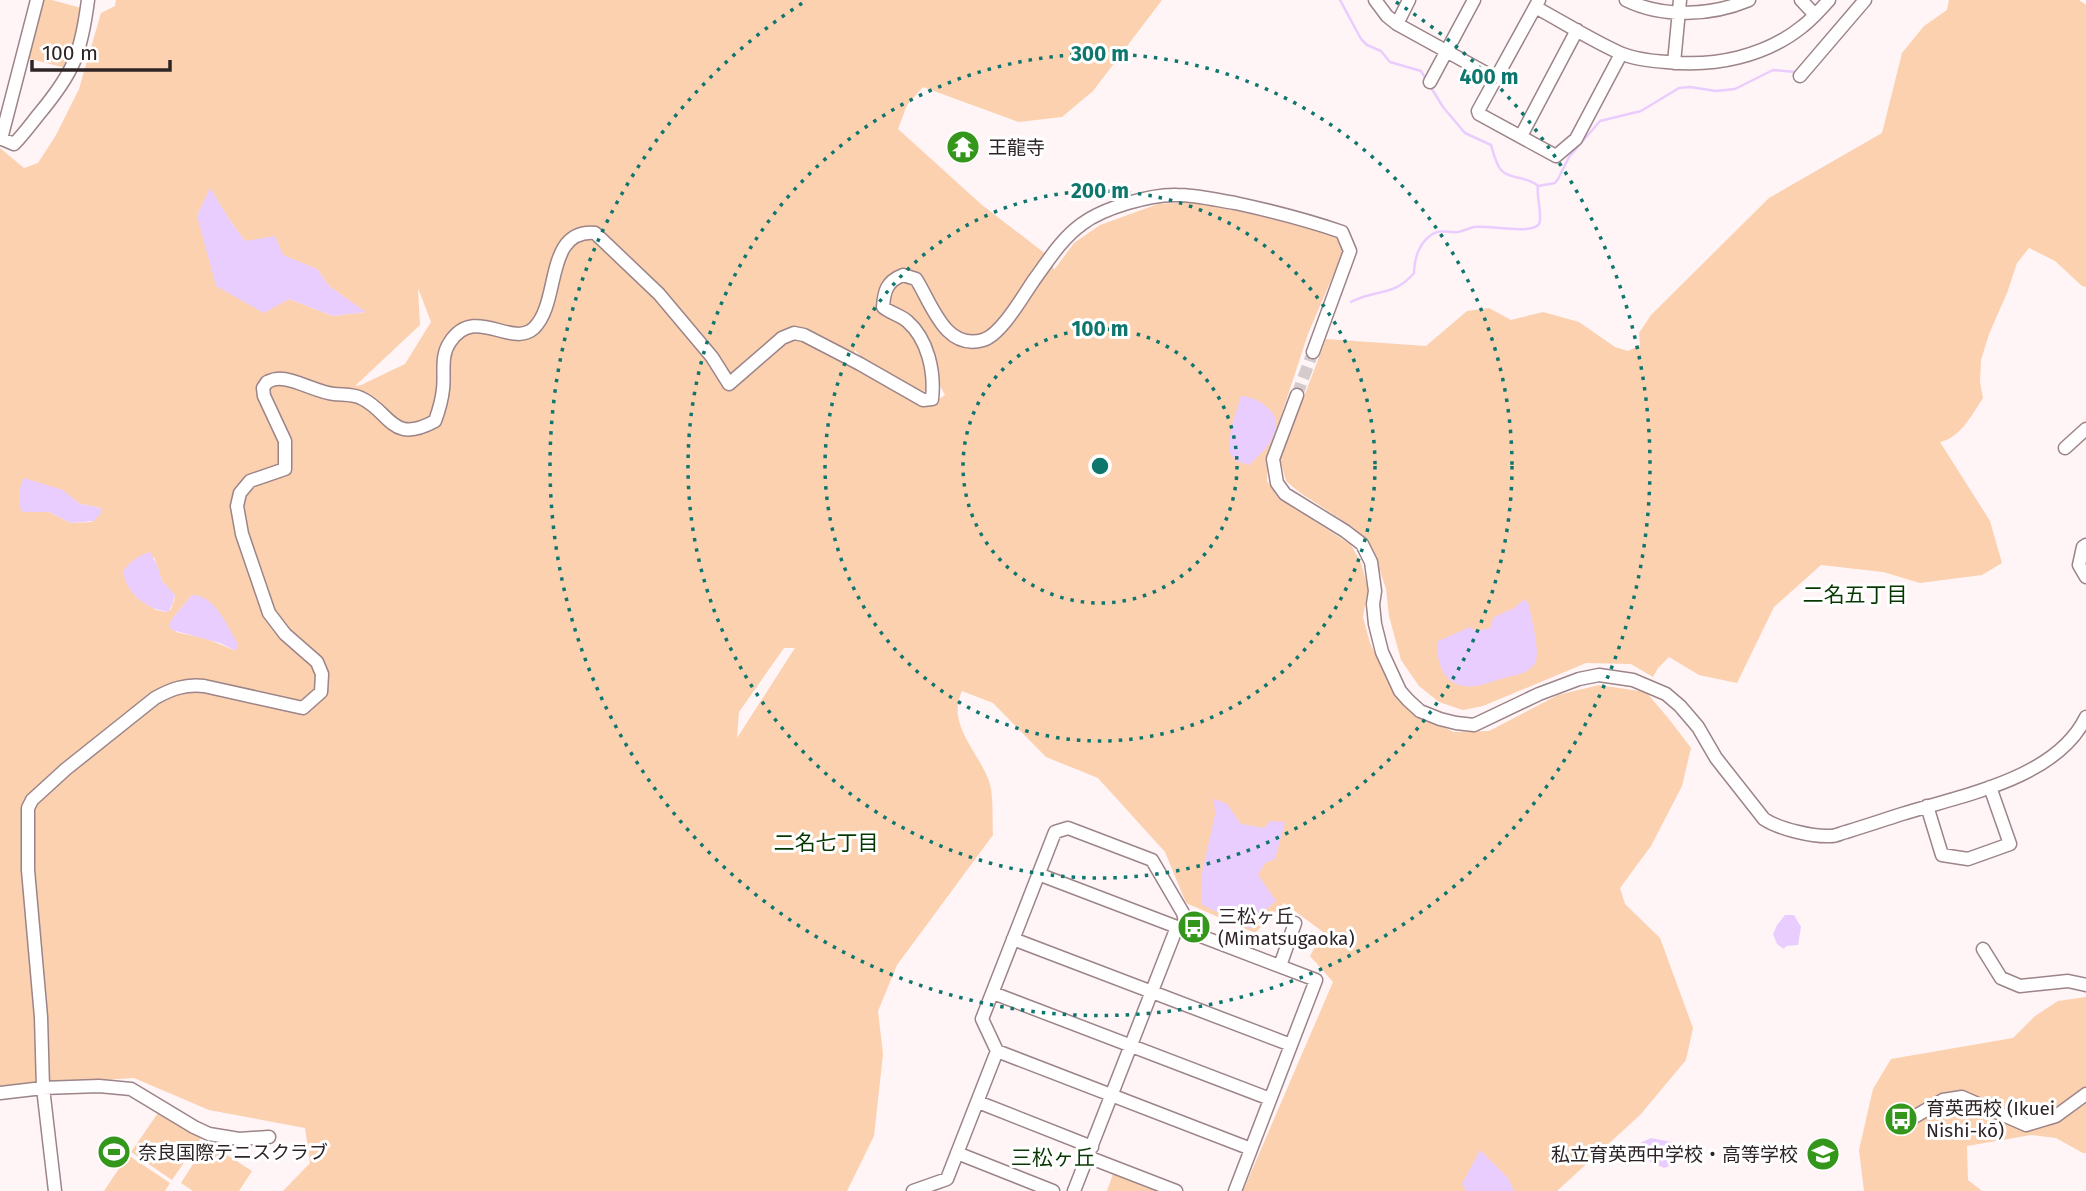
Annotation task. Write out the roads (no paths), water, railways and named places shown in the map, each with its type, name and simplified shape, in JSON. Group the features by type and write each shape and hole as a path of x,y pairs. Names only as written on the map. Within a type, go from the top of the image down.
{"street":[{"path":"37,0 0,138 14,144 62,87 69,74 80,46 88,0"},
{"path":"1375,0 1397,24 1495,78"},
{"path":"1397,24 1409,0"},
{"path":"1430,82 1474,0"},
{"path":"1626,0 1660,12 1679,6 1717,9 1749,0"},
{"path":"1801,0 1815,15"},
{"path":"1621,54 1576,139 1556,156 1479,114 1478,111 1495,78 1537,4 1621,54 1649,61 1674,63 1718,62 1746,56 1802,27 1829,0"},
{"path":"1800,76 1865,0"},
{"path":"1674,63 1679,6"},
{"path":"1521,136 1577,30"},
{"path":"55,1191 43,1088 41,1017 28,870 28,808 32,800 66,768 169,690 191,685 204,686 303,708 321,692 322,674 317,662 285,634 269,613 242,534 237,506 240,494 250,481 285,469 285,441 264,396 263,388 267,382 277,378 333,394 360,397 396,427 418,428 428,425 435,421 442,401 444,362 449,344 463,329 474,326 518,334 533,328 545,313 555,270 564,248 571,239 586,233 595,233 659,294 712,357 729,384 771,346 794,333 804,335 923,400 932,399 930,359 927,351 904,318 883,307 884,292 891,281 903,275 916,279 946,330 960,341 987,339 1000,328 1046,263 1079,225 1119,206 1164,195 1219,200 1289,215 1342,232 1350,251 1313,352"},
{"path":"1297,395 1273,459 1277,483 1285,494 1362,544 1371,562 1375,591 1375,624 1382,652 1400,691 1420,711 1456,723 1474,725 1539,694 1579,679 1599,675 1633,680 1659,691 1680,706 1698,727 1716,758 1764,819 1789,831 1831,836 1990,787 2019,775 2046,761 2073,738 2085,721"},
{"path":"2065,448 2086,429"},
{"path":"2086,545 2082,547 2078,565 2086,578"},
{"path":"1927,806 1942,855 1968,859 2010,844 1990,787"},
{"path":"1074,1191 1090,1152 1112,1095 1152,992 1182,929 1183,913 1152,860 1068,828 1055,832 982,1019 997,1051 1112,1095 1251,1149"},
{"path":"1038,874 1316,980 1235,1191"},
{"path":"1280,966 1295,923"},
{"path":"1013,939 1291,1045"},
{"path":"1983,949 2001,978 2020,986 2068,981 2086,985"},
{"path":"993,993 1270,1099"},
{"path":"912,1191 947,1179 997,1051"},
{"path":"0,1093 43,1088 131,1088 209,1134 239,1139 269,1137"},
{"path":"1914,1117 1943,1100 1962,1097 2026,1125 2056,1115 2086,1094"},
{"path":"978,1102 1176,1191"},
{"path":"957,1153 1053,1191"}],"waterway":[{"path":"1340,0 1367,45 1381,51 1390,62 1421,71 1427,81"},
{"path":"1430,86 1443,107 1465,133 1491,145 1496,162 1503,171 1538,186 1555,183 1569,157 1600,121 1641,111 1679,88 1716,91 1735,89 1773,70 1796,72"},
{"path":"1351,302 1392,289 1407,281 1414,273 1422,244 1437,232 1458,232 1474,227 1535,227 1540,221 1538,186"}],"tunnel":[{"path":"1297,395 1313,352"}],"place":[{"name":"王龍寺","path":"963,147"},
{"name":"三松ヶ丘 (Mimatsugaoka)","path":"1194,927"},
{"name":"育英西校 (Ikuei Nishi-kō)","path":"1901,1119"},
{"name":"奈良国際テニスクラブ","path":"114,1152"},
{"name":"私立育英西中学校・高等学校","path":"1823,1154"}],"district":[{"name":"二名五丁目","path":"1855,595"},
{"name":"二名七丁目","path":"826,843"},
{"name":"三松ヶ丘","path":"1053,1158"}]}
